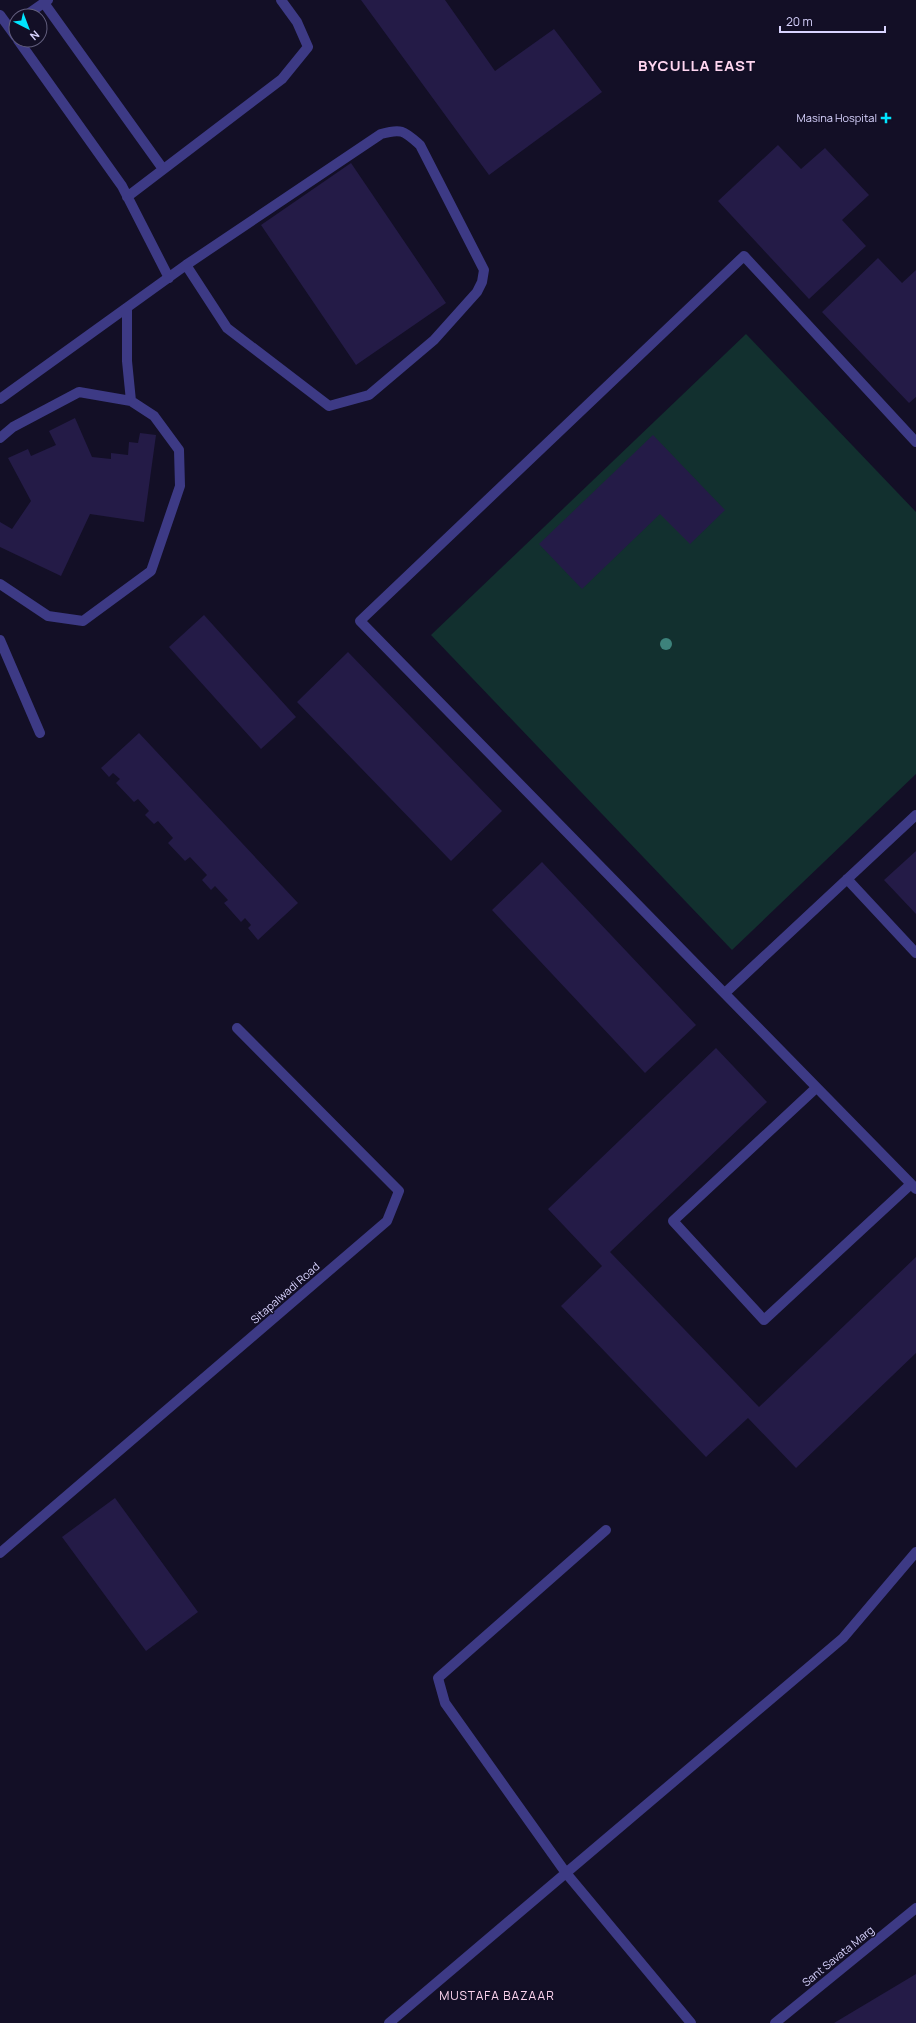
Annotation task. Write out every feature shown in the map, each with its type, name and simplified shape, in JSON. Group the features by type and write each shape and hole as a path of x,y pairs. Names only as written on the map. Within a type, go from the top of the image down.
{"street":[{"path":"127,197 282,79 308,47 297,22 281,0"},
{"path":"37,8 46,2 163,169"},
{"path":"0,15 8,21"},
{"path":"24,48 122,186 169,278"},
{"path":"0,399 186,265 381,134 397,129 409,135 420,144 484,270 482,282 477,292 434,340 369,395 329,406 227,328 186,265"},
{"path":"816,1088 673,1221 764,1320 914,1186 816,1088 725,992 360,621 744,256 916,442"},
{"path":"127,308 126,349 130,401"},
{"path":"0,438 13,427 79,392 130,401 154,416 179,450 180,486 151,571 83,620 48,616 0,584"},
{"path":"0,640 40,734"},
{"path":"725,992 916,815"},
{"path":"846,879 916,953"},
{"name":"Sitapalwadi Road","path":"0,1553 387,1221 399,1191 237,1028"},
{"path":"606,1530 438,1678 446,1703 566,1873 691,2023"},
{"path":"389,2023 843,1638 916,1552"},
{"name":"Sant Savata Marg","path":"775,2023 916,1908"}],"green space":[{"path":"746,334 916,512 916,774 732,950 431,635"}],"building":[{"path":"361,0 445,0 495,71 554,29 602,92 489,175"},
{"path":"778,145 801,169 825,148 869,195 842,220 866,246 809,299 718,201"},
{"path":"351,163 446,303 356,365 261,225"},
{"path":"878,258 902,283 916,270 916,397 909,403 822,312"},
{"path":"75,418 92,457 111,459 111,453 128,455 129,442 138,443 140,433 156,435 144,522 90,514 61,576 0,547 0,522 12,529 31,501 8,458 28,449 31,456 56,445 49,431"},
{"path":"653,435 725,510 690,544 660,514 582,589 539,544"},
{"path":"204,615 296,717 261,749 169,647"},
{"path":"348,652 502,811 451,861 297,702"},
{"path":"139,733 298,903 258,940 248,928 251,925 245,918 241,922 224,903 228,900 215,886 211,890 202,880 207,875 190,857 185,861 168,843 173,838 158,821 154,824 145,815 149,811 138,799 134,802 116,783 120,779 113,773 109,777 101,768"},
{"path":"916,851 916,914 884,880"},
{"path":"542,862 696,1025 645,1073 492,910"},
{"path":"716,1048 767,1102 610,1252 759,1407 916,1257 916,1353 796,1468 748,1418 706,1457 561,1306 602,1266 548,1209"},
{"path":"115,1498 198,1612 146,1651 62,1537"},
{"path":"916,1974 916,2023 834,2023"}],"place":[{"name":"Masina Hospital","path":"886,118"}],"district":[{"name":"BYCULLA EAST","path":"697,66"},
{"name":"MUSTAFA BAZAAR","path":"497,1996"}]}
